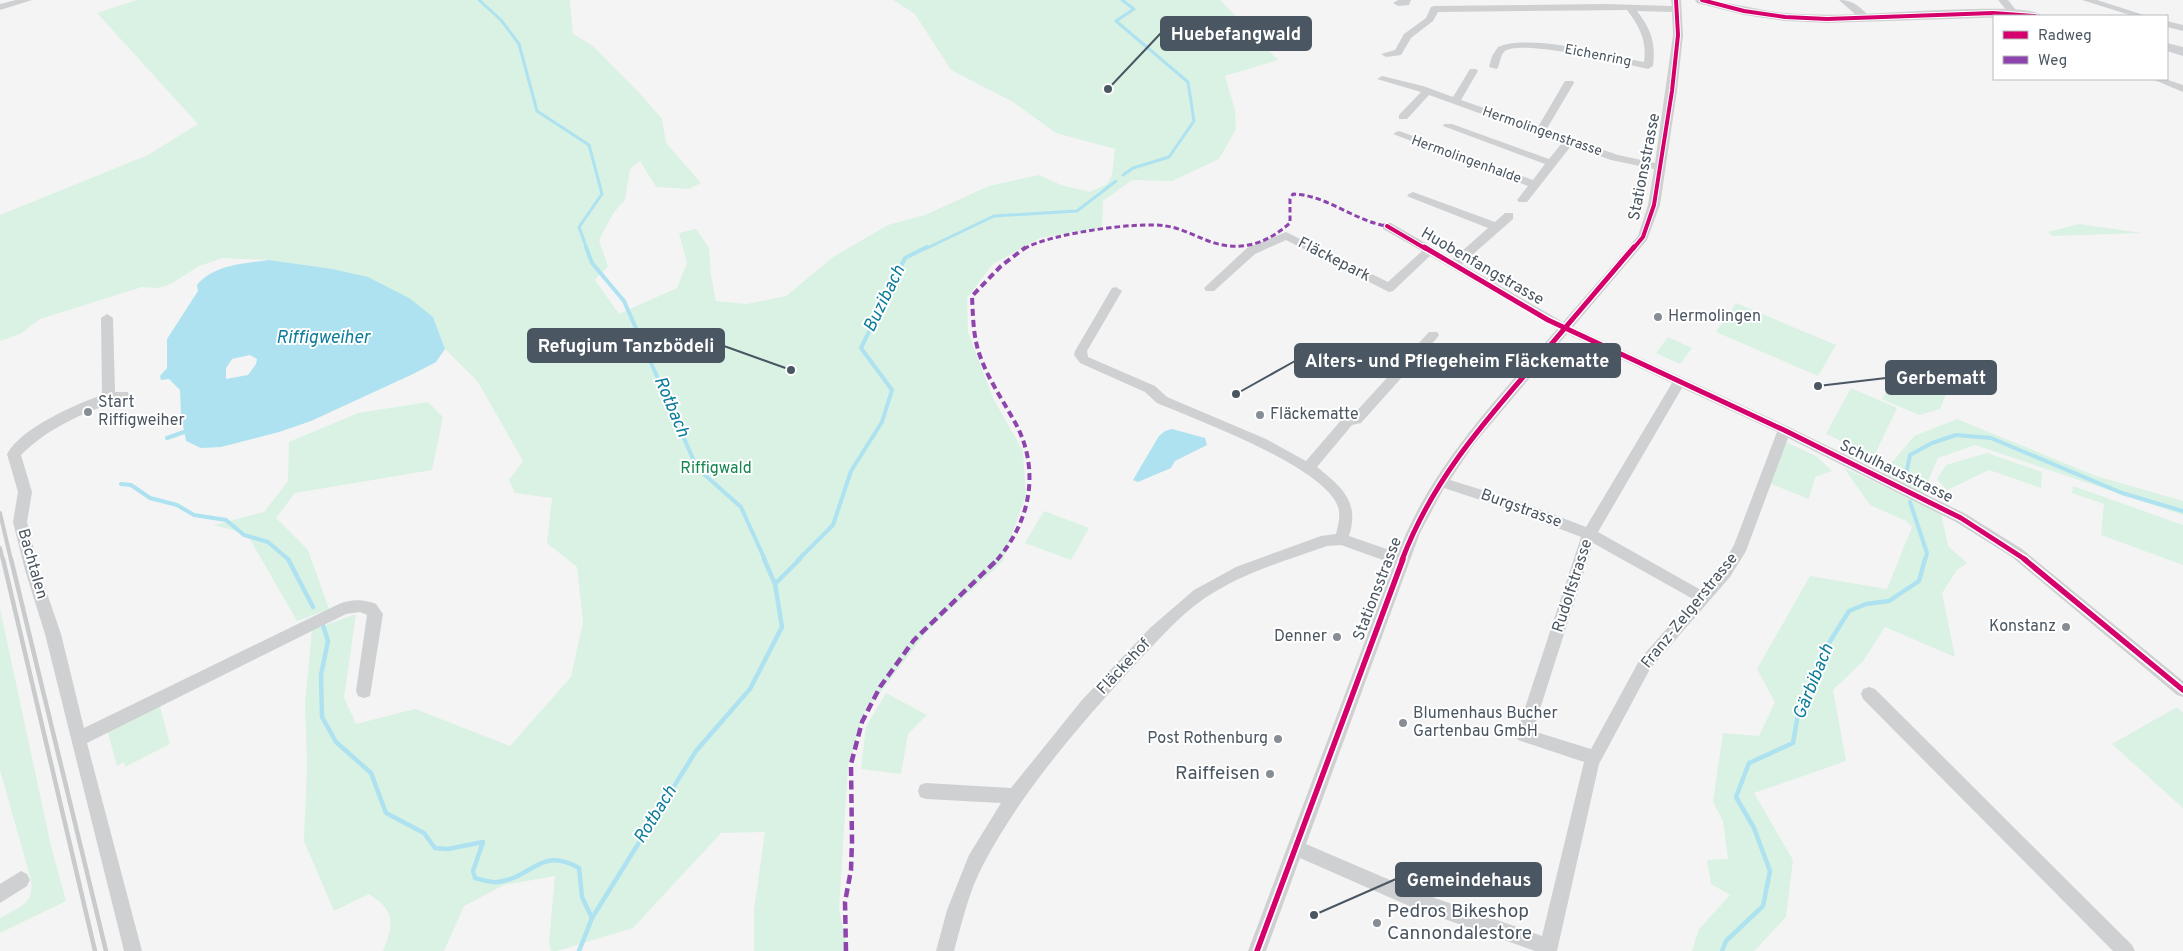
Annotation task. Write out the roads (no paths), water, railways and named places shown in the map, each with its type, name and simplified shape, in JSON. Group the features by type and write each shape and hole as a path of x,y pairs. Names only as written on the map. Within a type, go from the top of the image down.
{"main road":[{"path":"1702,0 1739,11 1769,16 1866,19 2024,15"},
{"path":"2168,47 2183,52"}],"street":[{"path":"0,7 27,0"},
{"path":"1844,0 1855,7 1866,19"},
{"path":"2003,0 2014,14"},
{"path":"2087,0 2139,15"},
{"path":"1386,54 1398,53 1407,36 1430,19 1434,9 1526,4 1605,4 1629,7 1676,5"},
{"name":"Stationsstrasse","path":"1257,951 1413,532 1441,482 1469,440 1644,237 1654,205 1660,167 1678,34 1676,5"},
{"name":"Eichenring","path":"1494,67 1499,52 1503,48 1523,45 1556,48 1648,66 1651,43 1647,30 1629,7"},
{"path":"2168,24 2183,28"},
{"path":"1455,102 1474,71"},
{"name":"Hermolingenstrasse","path":"1382,79 1427,91 1615,158 1660,167"},
{"path":"2160,80 2183,89"},
{"path":"1540,132 1569,83"},
{"path":"1403,117 1427,91"},
{"name":"Hermolingenhalde","path":"1448,126 1551,163"},
{"name":"Hermolingenhalde","path":"1398,134 1535,186"},
{"name":"Hermolingenhalde","path":"1523,200 1568,142"},
{"name":"Huobenfangstrasse","path":"1413,195 1496,227"},
{"name":"Huobenfangstrasse","path":"1455,264 1509,216"},
{"name":"Huobenfangstrasse","path":"1387,226 1566,329"},
{"name":"Fläckepark","path":"1210,288 1251,251 1286,236 1389,288 1429,251"},
{"path":"1116,291 1081,351 1080,355 1084,360 1150,389 1162,400 1309,467 1331,486 1343,501 1346,516 1341,539"},
{"name":"Bachtalen","path":"107,318 116,396 96,401 30,438 14,454 26,492 20,522 32,570 53,634 133,951"},
{"name":"Schulhausstrasse","path":"1566,329 1784,430 1960,518 2017,553 2183,690"},
{"path":"1309,467 1348,421 1356,420 1433,335"},
{"name":"Rudolfstrasse","path":"1593,762 1524,735 1589,534 1679,382"},
{"name":"Franz-Zelgerstrasse","path":"1548,949 1593,762 1645,664 1725,573 1741,547 1784,430"},
{"name":"Burgstrasse","path":"1441,482 1516,506 1589,534 1703,598"},
{"name":"Fläckehof","path":"945,951 956,910 975,861 1016,796 1088,705 1155,633 1199,594 1241,571 1326,540 1341,539 1402,561"},
{"path":"78,739 344,608 360,606 371,608 375,614 364,691"},
{"path":"1869,694 2126,951"},
{"path":"926,791 1016,796"},
{"path":"1296,848 1416,900 1548,949"},
{"path":"0,894 21,880"}],"water":[{"name":"Riffigweiher","path":"269,260 332,269 368,277 409,298 433,317 445,349 436,362 311,421 279,432 221,447 201,448 186,441 181,415 180,390 169,379 161,380 160,376 167,368 167,339 198,291 197,285 204,278 230,266","holes":["250,355 257,359 256,364 248,375 226,379 226,368 232,359"]},
{"path":"1172,429 1205,438 1207,445 1175,461 1171,468 1138,482 1133,480 1159,436 1165,431"}],"waterway":[{"name":"Rotbach","path":"479,0 501,20 519,44 537,111 589,145 602,194 579,227 587,249"},
{"name":"Buzibach","path":"1122,0 1134,9 1116,21 1188,82 1194,121 1169,157 1133,168 1123,175"},
{"name":"Buzibach","path":"925,249 994,216 1077,211 1116,181"},
{"name":"Rotbach","path":"586,247 592,263 624,301 697,468 741,507 765,560"},
{"name":"Buzibach","path":"798,560 833,525 851,471 882,422 892,390 861,348 905,258 927,247"},
{"path":"167,438 184,432"},
{"path":"1905,479 1910,455 1932,443 1956,435 1991,438 2122,493 2183,511"},
{"path":"121,484 131,485 150,498 177,505 194,515 226,520 244,535 268,542 288,559"},
{"name":"Gärbibach","path":"1910,502 1927,553 1925,560"},
{"path":"288,559 313,607"},
{"name":"Rotbach","path":"764,559 775,584"},
{"name":"Buzibach","path":"775,584 800,559"},
{"name":"Gärbibach","path":"1722,951 1726,941 1763,906 1770,871 1754,828 1736,797 1749,763 1793,743 1799,708 1822,654 1849,611 1866,604 1889,601 1919,581 1925,559"},
{"name":"Rotbach","path":"592,918 696,751 750,689 782,627 775,584"},
{"path":"323,625 328,641 321,675 322,717 336,742 371,773 386,813 424,833 435,848 448,849 483,842 473,871 475,878 481,880 495,882 510,879 546,861 566,862 579,868 582,897 592,918"},
{"name":"Rotbach","path":"579,951 592,918"}],"railway":[{"path":"0,513 11,560"},
{"path":"0,548 3,560"},
{"path":"3,559 95,951"},
{"path":"11,559 106,951"}],"place":[{"name":"Huebefangwald","path":"1108,89"},
{"name":"Hermolingen","path":"1658,317"},
{"name":"Refugium Tanzbödeli","path":"791,370"},
{"name":"Gerbematt","path":"1818,386"},
{"name":"Alters- und Pflegeheim Fläckematte","path":"1236,394"},
{"name":"Start Riffigweiher","path":"88,412"},
{"name":"Fläckematte","path":"1260,415"},
{"name":"Konstanz","path":"2066,627"},
{"name":"Denner","path":"1337,637"},
{"name":"Blumenhaus Bucher Gartenbau GmbH","path":"1403,723"},
{"name":"Post Rothenburg","path":"1278,739"},
{"name":"Raiffeisen","path":"1270,774"},
{"name":"Gemeindehaus","path":"1314,915"},
{"name":"Pedros Bikeshop Cannondalestore","path":"1377,923"}],"park label":[{"name":"Riffigwald","path":"716,469"}]}
